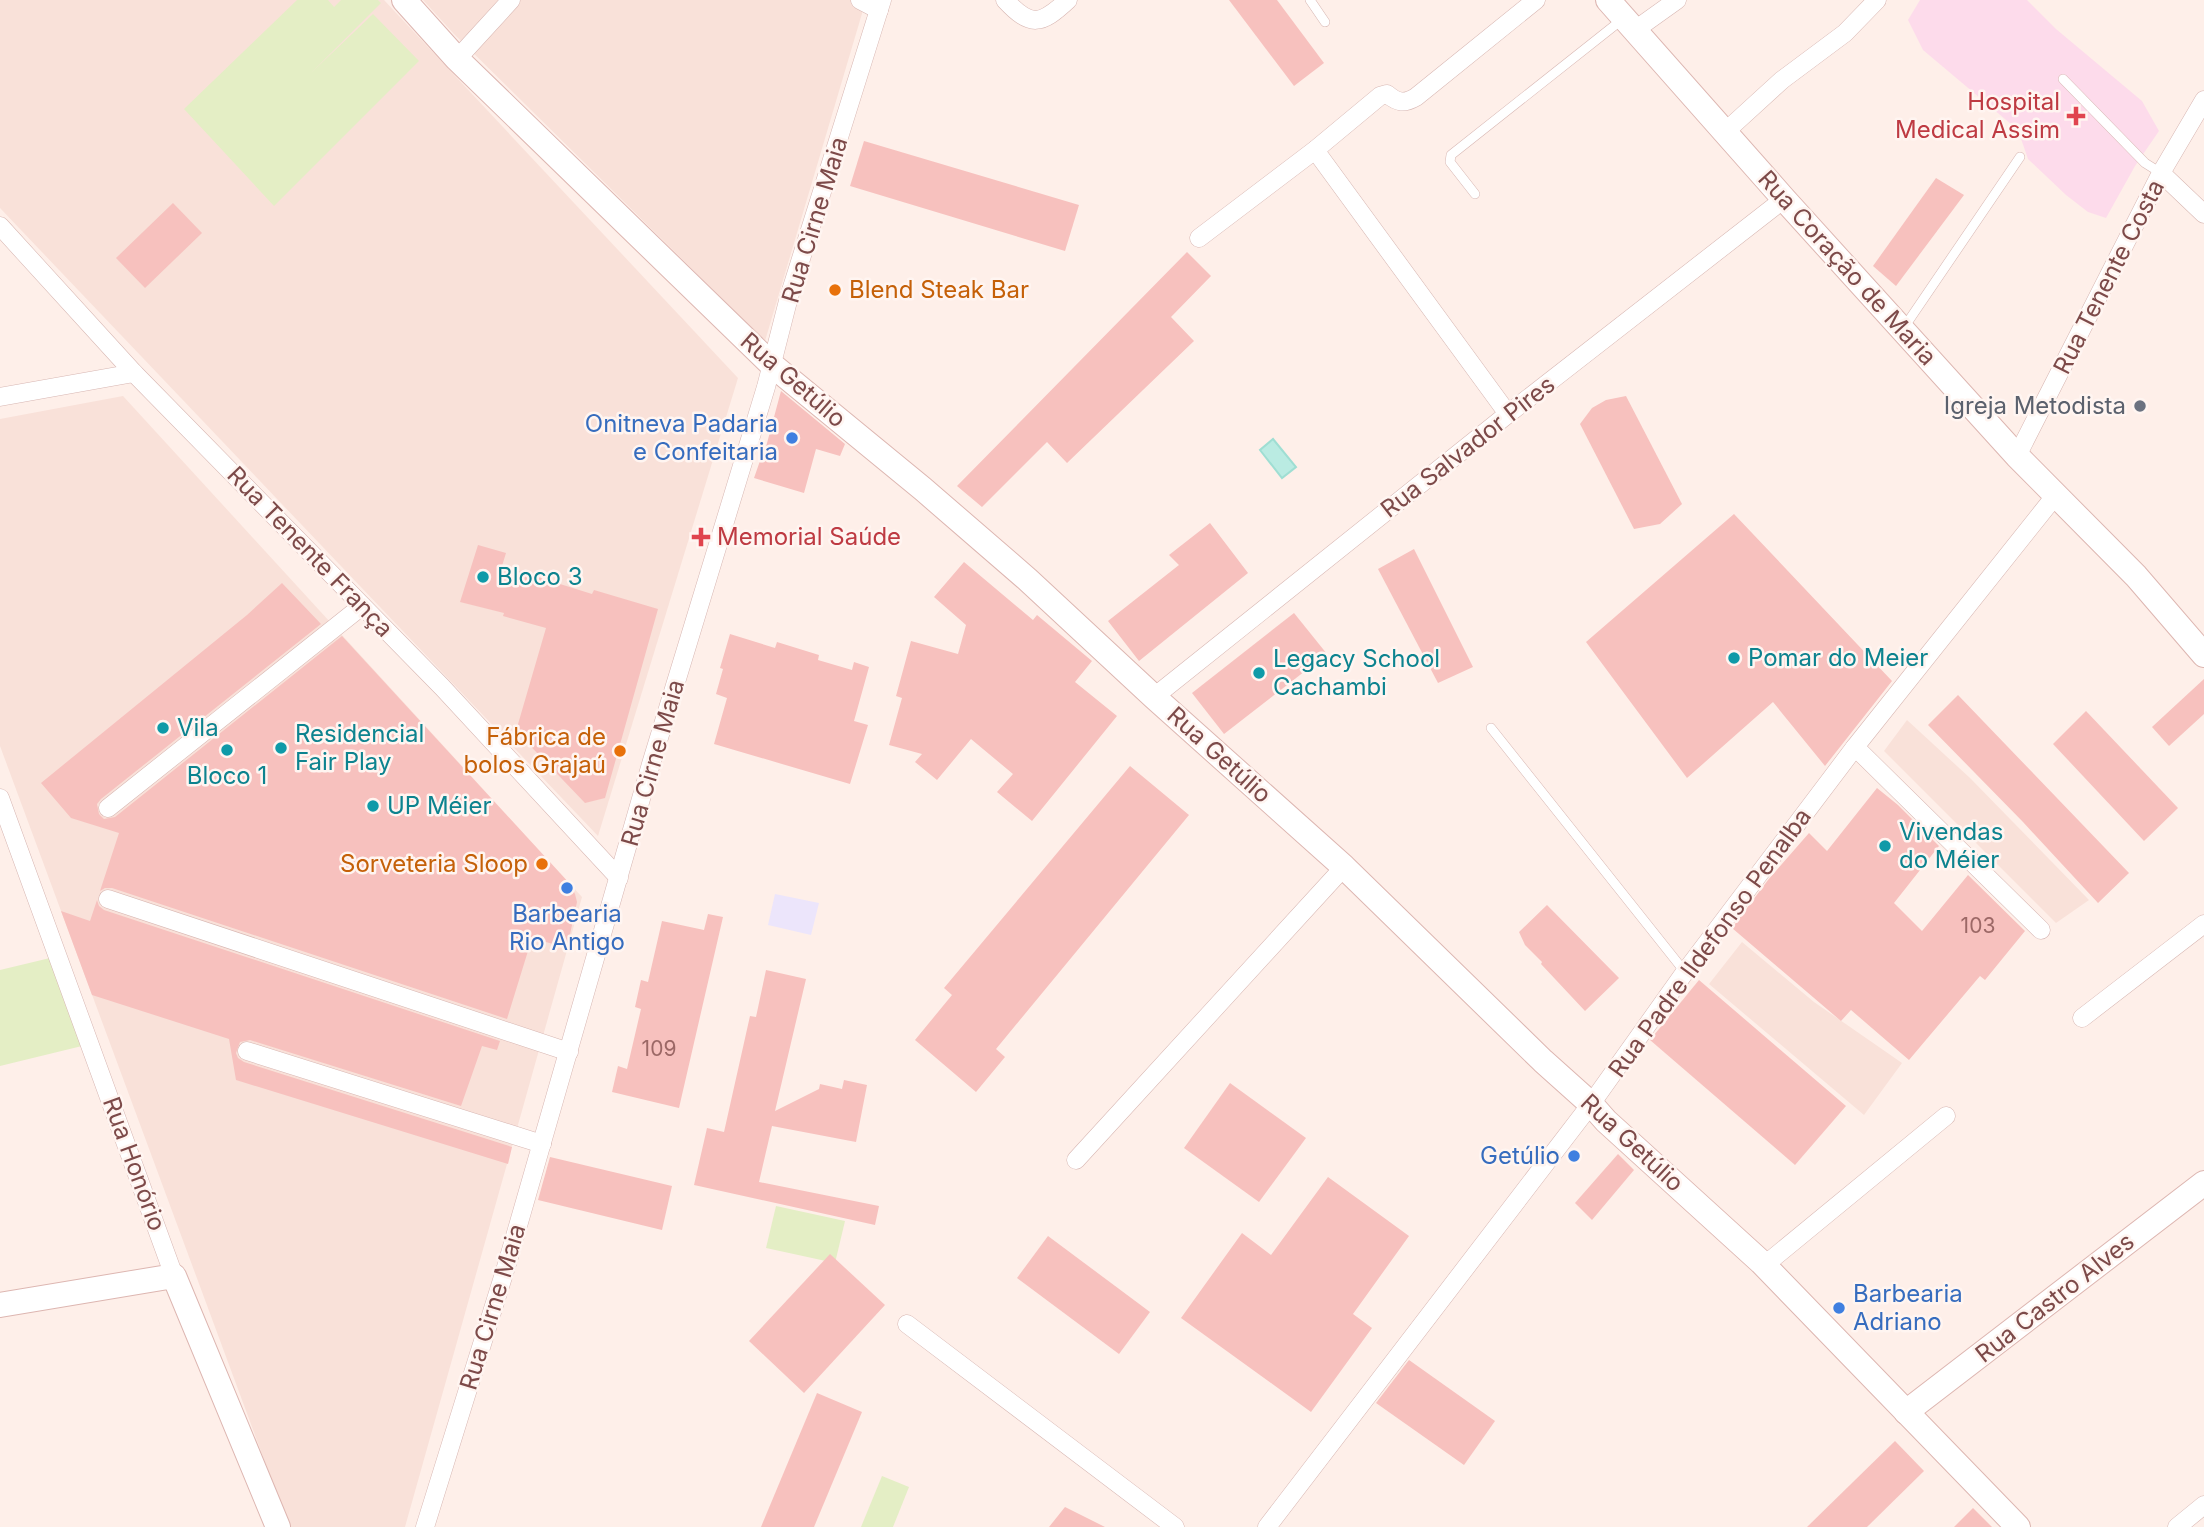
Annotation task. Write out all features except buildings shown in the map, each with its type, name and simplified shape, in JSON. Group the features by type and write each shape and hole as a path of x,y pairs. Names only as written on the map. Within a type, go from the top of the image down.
{"street":[{"name":"Rua Getúlio","path":"404,0 457,59 772,366 923,489 1027,579 1344,867 1543,1061 1761,1262 2018,1527"},
{"path":"457,59 511,0"},
{"path":"860,0 881,5"},
{"path":"1006,0 1026,19 1034,21 1054,13 1068,0"},
{"path":"1199,238 1315,150 1380,96 1387,94 1396,102 1406,103 1416,97 1536,0"},
{"path":"1622,16 1677,0"},
{"path":"1725,132 1782,80 1846,33 1877,0"},
{"name":"Rua Cirne Maia","path":"425,1527 542,1144 655,751 772,366 789,297 881,5"},
{"name":"Rua Coração de Maria","path":"1622,16 2017,456 2136,576 2204,655"},
{"name":"Rua Tenente Costa","path":"2017,456 2161,173 2204,100"},
{"path":"1315,150 1508,414"},
{"path":"2161,173 2204,214"},
{"name":"Rua Salvador Pires","path":"1154,697 1508,414 1784,199"},
{"name":"Rua Tenente França","path":"0,226 134,373 451,697 620,878"},
{"path":"0,397 134,373"},
{"name":"Rua Padre Ildefonso Penalba","path":"1267,1527 1591,1104 1685,972 1855,747 2054,496"},
{"path":"108,808 362,606"},
{"path":"1855,747 2041,930"},
{"name":"Rua Honório","path":"0,798 9,849 174,1276 278,1527"},
{"path":"1076,1160 1344,867"},
{"path":"108,899 569,1052"},
{"path":"2082,1018 2204,924"},
{"path":"247,1051 542,1144"},
{"path":"1761,1262 1772,1259 1946,1116"},
{"name":"Rua Castro Alves","path":"1906,1412 2204,1183"},
{"path":"0,1305 174,1276"},
{"path":"907,1324 1175,1527"},
{"path":"2177,1527 2204,1506"}],"lane":[{"path":"1310,0 1325,22"},
{"path":"1475,194 1450,162 1451,155 1622,16"},
{"path":"2063,79 2145,163 2161,173"},
{"path":"1903,330 2020,157"},
{"path":"1491,728 1685,972"}],"shaded area":[{"path":"0,0 384,0 738,378 598,836 0,208"},
{"path":"423,0 866,0 765,341 454,34"},
{"name":"Hospital Medical Assim","path":"1920,0 2027,0 2056,29 2142,101 2159,131 2135,166 2106,218 2088,212 2066,195 2028,159 2018,130 1923,50 1908,20"},
{"path":"123,396 582,897 405,1527 289,1527 0,746 0,419"},
{"path":"1907,720 1970,778 2089,900 2056,923 1884,751"},
{"path":"775,894 819,903 811,935 768,925"},
{"path":"1742,942 1814,1002 1902,1063 1864,1115 1709,984"}],"green space":[{"path":"297,0 328,0 334,7 341,0 378,0 381,3 311,73 373,14 419,61 274,206 184,109"},
{"path":"50,958 82,1046 0,1066 0,970"},
{"path":"776,1206 845,1221 835,1263 766,1248"},
{"path":"882,1476 909,1487 893,1527 861,1527"}],"water":[{"path":"1273,439 1296,467 1282,478 1260,450"}],"place":[{"name":"Hospital Medical Assim","path":"2076,116"},
{"name":"Blend Steak Bar","path":"835,290"},
{"name":"Igreja Metodista","path":"2140,406"},
{"name":"Onitneva Padaria e Confeitaria","path":"792,438"},
{"name":"Memorial Saúde","path":"701,537"},
{"name":"Bloco 3","path":"483,577"},
{"name":"Pomar do Meier","path":"1734,658"},
{"name":"Legacy School Cachambi","path":"1259,673"},
{"name":"Vila","path":"163,728"},
{"name":"Residencial Fair Play","path":"281,748"},
{"name":"Bloco 1","path":"227,750"},
{"name":"Fábrica de bolos Grajaú","path":"620,751"},
{"name":"UP Méier","path":"373,806"},
{"name":"Vivendas do Méier","path":"1885,846"},
{"name":"Sorveteria Sloop","path":"542,864"},
{"name":"Barbearia Rio Antigo","path":"567,888"},
{"name":"Getúlio","path":"1574,1156"},
{"name":"Barbearia Adriano","path":"1839,1308"}]}
